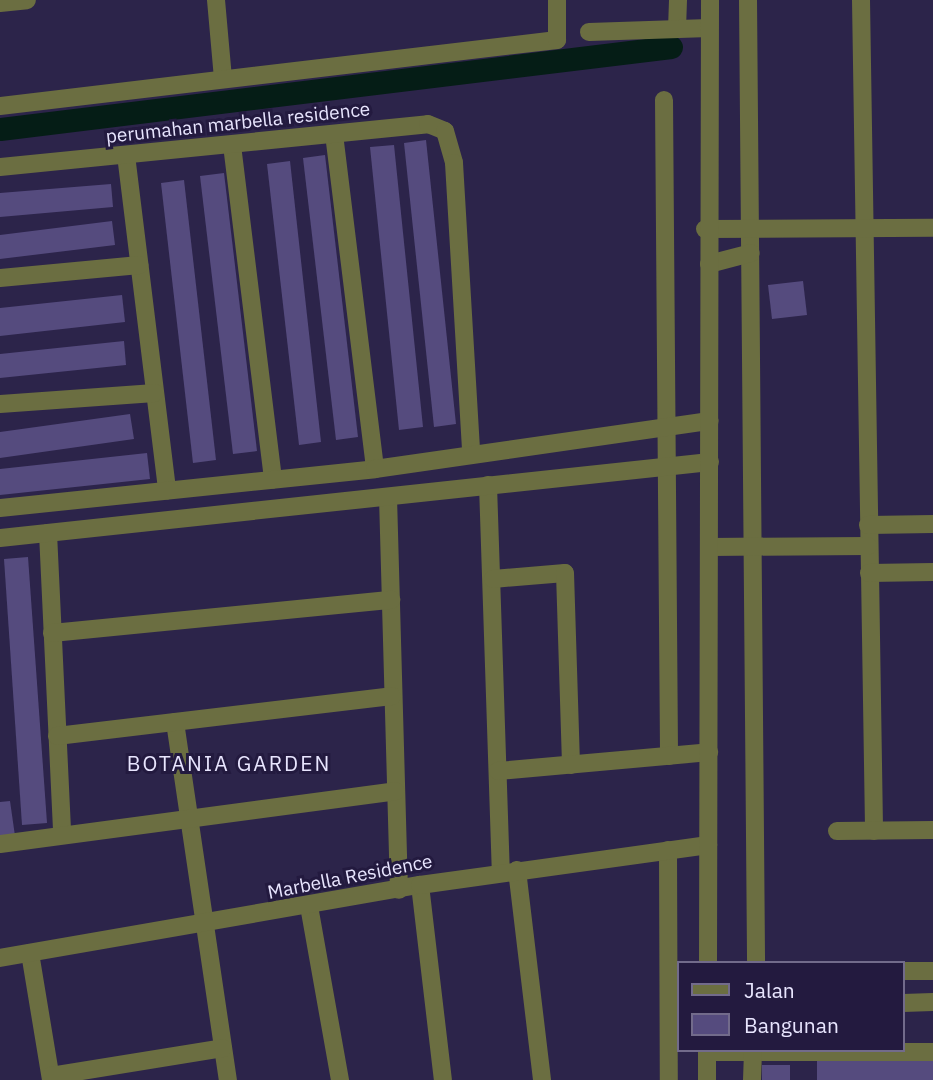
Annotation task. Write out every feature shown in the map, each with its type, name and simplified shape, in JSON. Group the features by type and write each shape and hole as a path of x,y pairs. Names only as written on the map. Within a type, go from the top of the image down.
{"street":[{"path":"0,2 27,0"},
{"path":"216,0 223,78"},
{"path":"0,106 557,40 557,0"},
{"path":"677,29 678,0"},
{"path":"708,961 710,462 709,264 705,229 710,0"},
{"path":"748,0 753,228 752,545 756,961"},
{"path":"861,0 862,227 874,831"},
{"path":"589,32 709,27"},
{"path":"664,100 670,424 669,756"},
{"name":"perumahan marbella residence","path":"0,167 436,125 445,131 454,163 471,453"},
{"path":"334,134 375,470"},
{"path":"232,145 274,480"},
{"path":"126,155 167,491"},
{"path":"705,229 933,228"},
{"path":"709,264 751,253"},
{"path":"0,278 139,265"},
{"path":"0,404 155,393"},
{"path":"0,508 375,470 471,453 670,424 709,421"},
{"path":"0,538 710,462"},
{"path":"488,485 498,771 509,872 542,1080"},
{"path":"388,497 394,792 399,890"},
{"path":"868,524 933,524"},
{"path":"48,533 62,835"},
{"path":"710,547 868,546"},
{"path":"869,573 933,572"},
{"path":"493,579 565,573 571,765"},
{"path":"52,633 391,600"},
{"path":"57,736 392,696"},
{"path":"175,722 228,1080"},
{"path":"498,771 709,752"},
{"path":"0,844 189,816 394,792"},
{"path":"837,831 933,830"},
{"name":"Marbella Residence","path":"0,958 204,926 420,885 708,845"},
{"path":"668,850 669,1080"},
{"path":"420,885 443,1080"},
{"path":"309,906 340,1080"},
{"path":"30,953 51,1078 223,1048"},
{"path":"905,971 933,971"},
{"path":"905,1003 933,1002"},
{"path":"707,1052 707,1080"},
{"path":"752,1080 753,1052 933,1052"}],"building":[{"path":"426,140 456,424 434,427 404,143"},
{"path":"394,145 423,427 399,430 370,147"},
{"path":"325,155 358,437 336,440 303,158"},
{"path":"290,161 321,442 299,445 267,164"},
{"path":"224,173 257,451 233,454 200,176"},
{"path":"184,180 216,460 193,463 161,183"},
{"path":"111,184 113,207 0,217 0,193"},
{"path":"112,221 115,245 0,259 0,235"},
{"path":"803,281 807,315 772,319 768,285"},
{"path":"122,295 125,322 0,336 0,308"},
{"path":"124,341 126,365 0,378 0,354"},
{"path":"130,414 134,439 0,458 0,432"},
{"path":"147,453 150,479 0,495 0,469"},
{"path":"28,557 47,823 22,825 4,559"},
{"path":"10,801 15,836 0,838 0,802"},
{"path":"933,1059 933,1080 817,1080 817,1061"},
{"path":"762,1065 790,1065 790,1080 762,1080"}],"waterway":[{"path":"0,129 671,47"}],"district":[{"name":"BOTANIA GARDEN","path":"229,763"}]}
